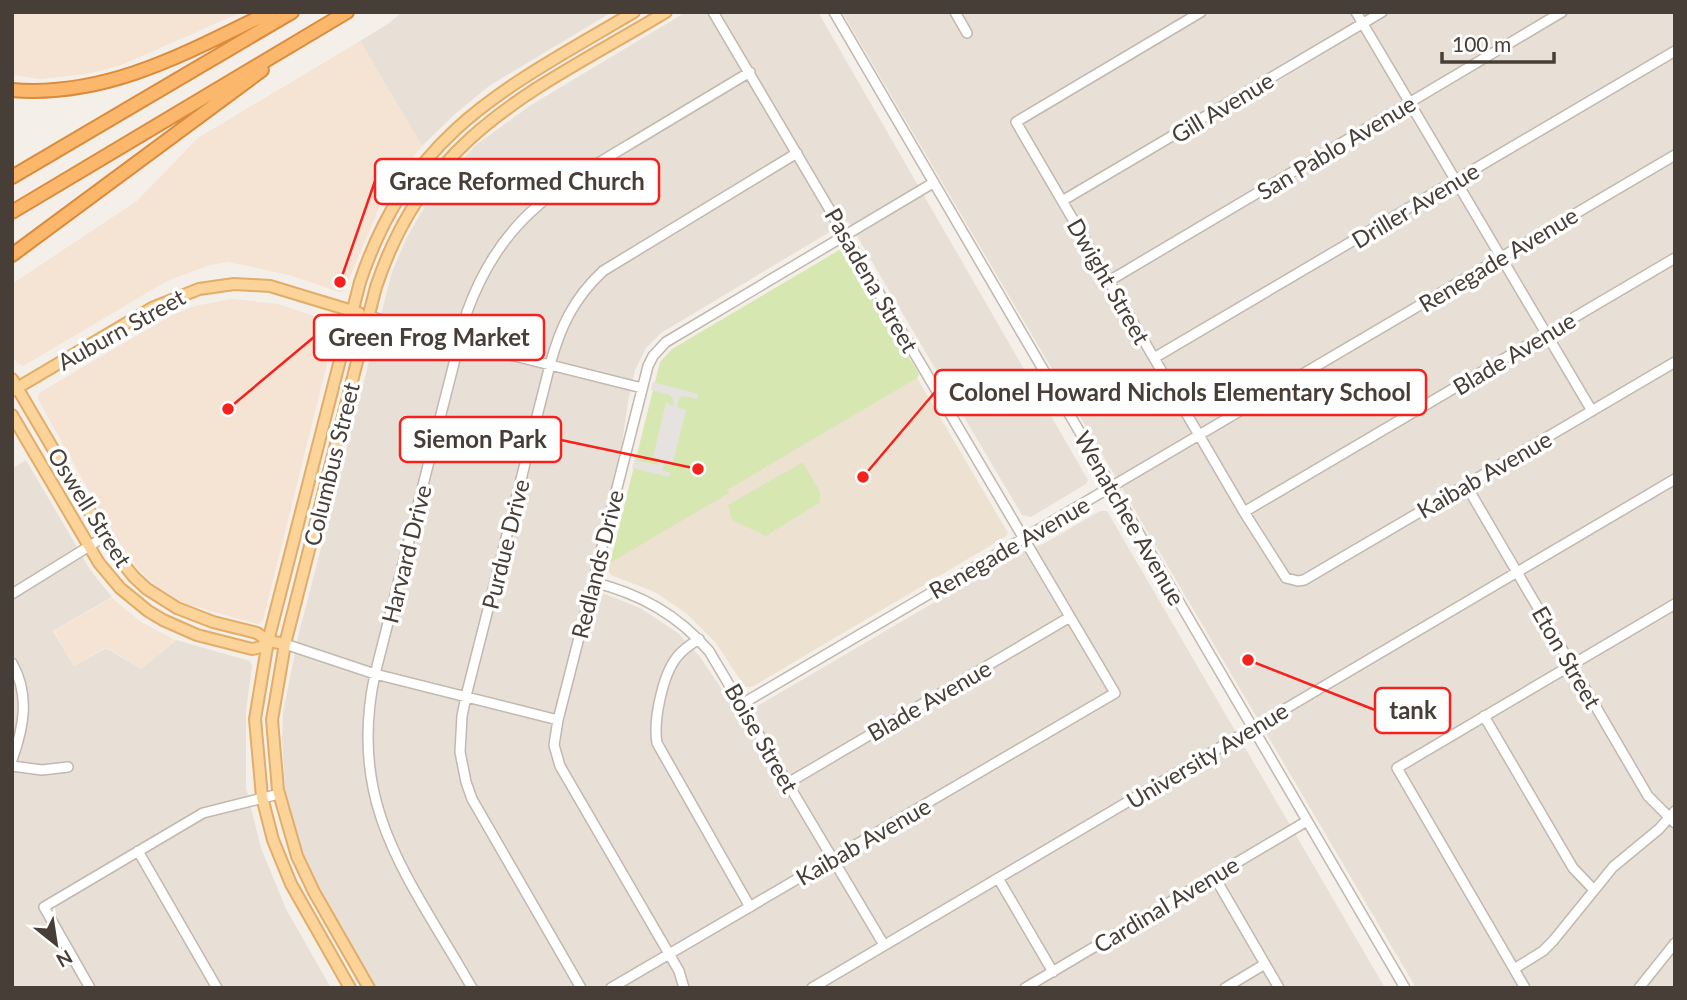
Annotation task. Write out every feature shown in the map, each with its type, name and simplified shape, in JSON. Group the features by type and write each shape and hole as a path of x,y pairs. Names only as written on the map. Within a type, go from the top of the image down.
{"highway":[{"path":"12,90 60,90 133,75 270,12"},
{"path":"12,177 292,12"},
{"path":"12,212 347,12"},
{"path":"12,255 225,99 303,38"}],"main road":[{"name":"Columbus Street","path":"350,988 291,884 273,840 262,797 255,719 268,641 353,311 368,260 391,211 417,170 440,143 466,118 505,89 634,12"},
{"name":"Columbus Street","path":"369,988 306,877 289,835 279,794 272,720 285,644 383,265 405,218 430,180 460,146 513,103 666,12"},
{"name":"Auburn Street","path":"14,386 152,308 199,289 234,284 270,286 369,316"},
{"name":"Oswell Street","path":"14,386 104,537 134,577 162,599 194,616 257,633 268,641 285,644"},
{"name":"Oswell Street","path":"12,415 99,563 120,588 163,620 197,635 252,649 261,647 268,641"}],"street":[{"name":"Pasadena Street","path":"713,12 1115,693"},
{"name":"Wenatchee Avenue","path":"834,12 1405,988"},
{"path":"955,12 967,33"},
{"path":"1179,12 1185,22 1201,12"},
{"path":"1356,12 1592,411"},
{"name":"Gill Avenue","path":"1062,201 1382,12"},
{"name":"San Pablo Avenue","path":"1109,281 1562,12"},
{"name":"Dwight Street","path":"1185,22 1016,122 1281,574 1292,581"},
{"name":"Driller Avenue","path":"1154,358 1675,51"},
{"name":"Harvard Drive","path":"472,988 396,856 374,801 366,739 375,674 467,312 483,274 505,238 533,207 567,181 750,72"},
{"name":"Purdue Drive","path":"580,988 472,799 460,752 466,696 556,340 569,312 584,290 603,271 797,153"},
{"name":"Renegade Avenue","path":"742,704 1675,155"},
{"name":"Redlands Drive","path":"684,988 669,954 560,766 554,745 642,388 653,356 666,342 933,183"},
{"name":"Blade Avenue","path":"1244,512 1675,258"},
{"name":"Auburn Street","path":"369,316 459,342 642,388"},
{"name":"Kaibab Avenue","path":"1292,581 1304,580 1675,362"},
{"name":"University Avenue","path":"812,988 1675,479"},
{"name":"Eton Street","path":"1466,485 1647,796 1673,817"},
{"path":"12,594 104,537"},
{"name":"Boise Street","path":"593,582 618,588 651,602 678,620 699,639 720,667 884,946"},
{"path":"1525,988 1397,768 1675,604"},
{"name":"Blade Avenue","path":"788,783 1070,617"},
{"path":"699,639 682,651 670,667 656,721 657,743 750,907"},
{"name":"Oswell Street","path":"285,644 375,674 558,720"},
{"path":"12,663 20,681 24,708 22,730 12,760"},
{"name":"Kaibab Avenue","path":"611,988 1115,693"},
{"path":"1484,716 1573,868 1594,890"},
{"path":"12,766 42,770 68,767"},
{"path":"90,988 44,907 203,813 279,794"},
{"path":"1514,969 1553,941 1613,867 1673,817"},
{"name":"Cardinal Avenue","path":"1025,988 1307,821"},
{"path":"138,851 217,988"},
{"path":"1214,876 1279,988"},
{"path":"998,878 1053,971"},
{"path":"1639,988 1675,943"},
{"path":"1226,988 1265,964"}],"shaded area":[{"path":"12,12 242,12 119,66 86,74 40,79 12,75"},
{"path":"402,12 612,12 489,86 422,146 360,41"},
{"path":"686,12 818,12 1088,480 1086,484 1031,517 1022,515 848,221 661,333 646,348 635,370 628,402 600,592 640,608 678,633 700,657 740,716 1017,554 1045,543 1100,511 1107,511 1385,988 375,988 304,859 285,787 282,740 283,713 298,637 392,272 406,239 425,206 444,180 476,145 531,105"},
{"path":"842,12 1675,12 1675,988 1416,988"},
{"path":"360,41 422,146 398,177 378,210 344,291 339,292 292,276 249,266 228,262 210,265 167,281 23,366 17,363 12,355 12,284 137,201 198,138"},
{"path":"845,255 1008,533 752,687 745,687 716,643 686,613 655,592 611,575 607,568 609,559"},
{"path":"232,299 278,304 332,322 336,328 263,620 258,624 186,604 156,586 139,570 111,531 38,399 39,393 172,315 195,306"},
{"path":"653,382 698,394 697,399 683,396 679,399 677,407 686,410 673,462 665,461 662,470 671,473 669,477 632,468 634,460 658,465 659,459 653,457 666,402 673,406 674,402 670,395 651,390"},
{"path":"26,460 91,571 112,597 53,631 74,666 106,648 141,669 176,640 250,661 252,666 246,711 246,788 261,848 286,909 331,988 12,988 12,469"},
{"path":"112,598 141,622 175,640 141,669 106,647 74,666 54,631"}],"green space":[{"path":"841,249 846,251 860,275 857,276 861,277 890,326 888,328 891,327 919,374 917,378 727,490 729,493 610,563 660,362 672,349"},
{"path":"803,462 820,492 819,503 766,536 732,520 728,505"}],"place":[{"name":"Grace Reformed Church","path":"340,282"},
{"name":"Green Frog Market","path":"228,409"},
{"name":"Siemon Park","path":"698,469"},
{"name":"Colonel Howard Nichols Elementary School","path":"863,477"},
{"name":"tank","path":"1248,660"}]}
